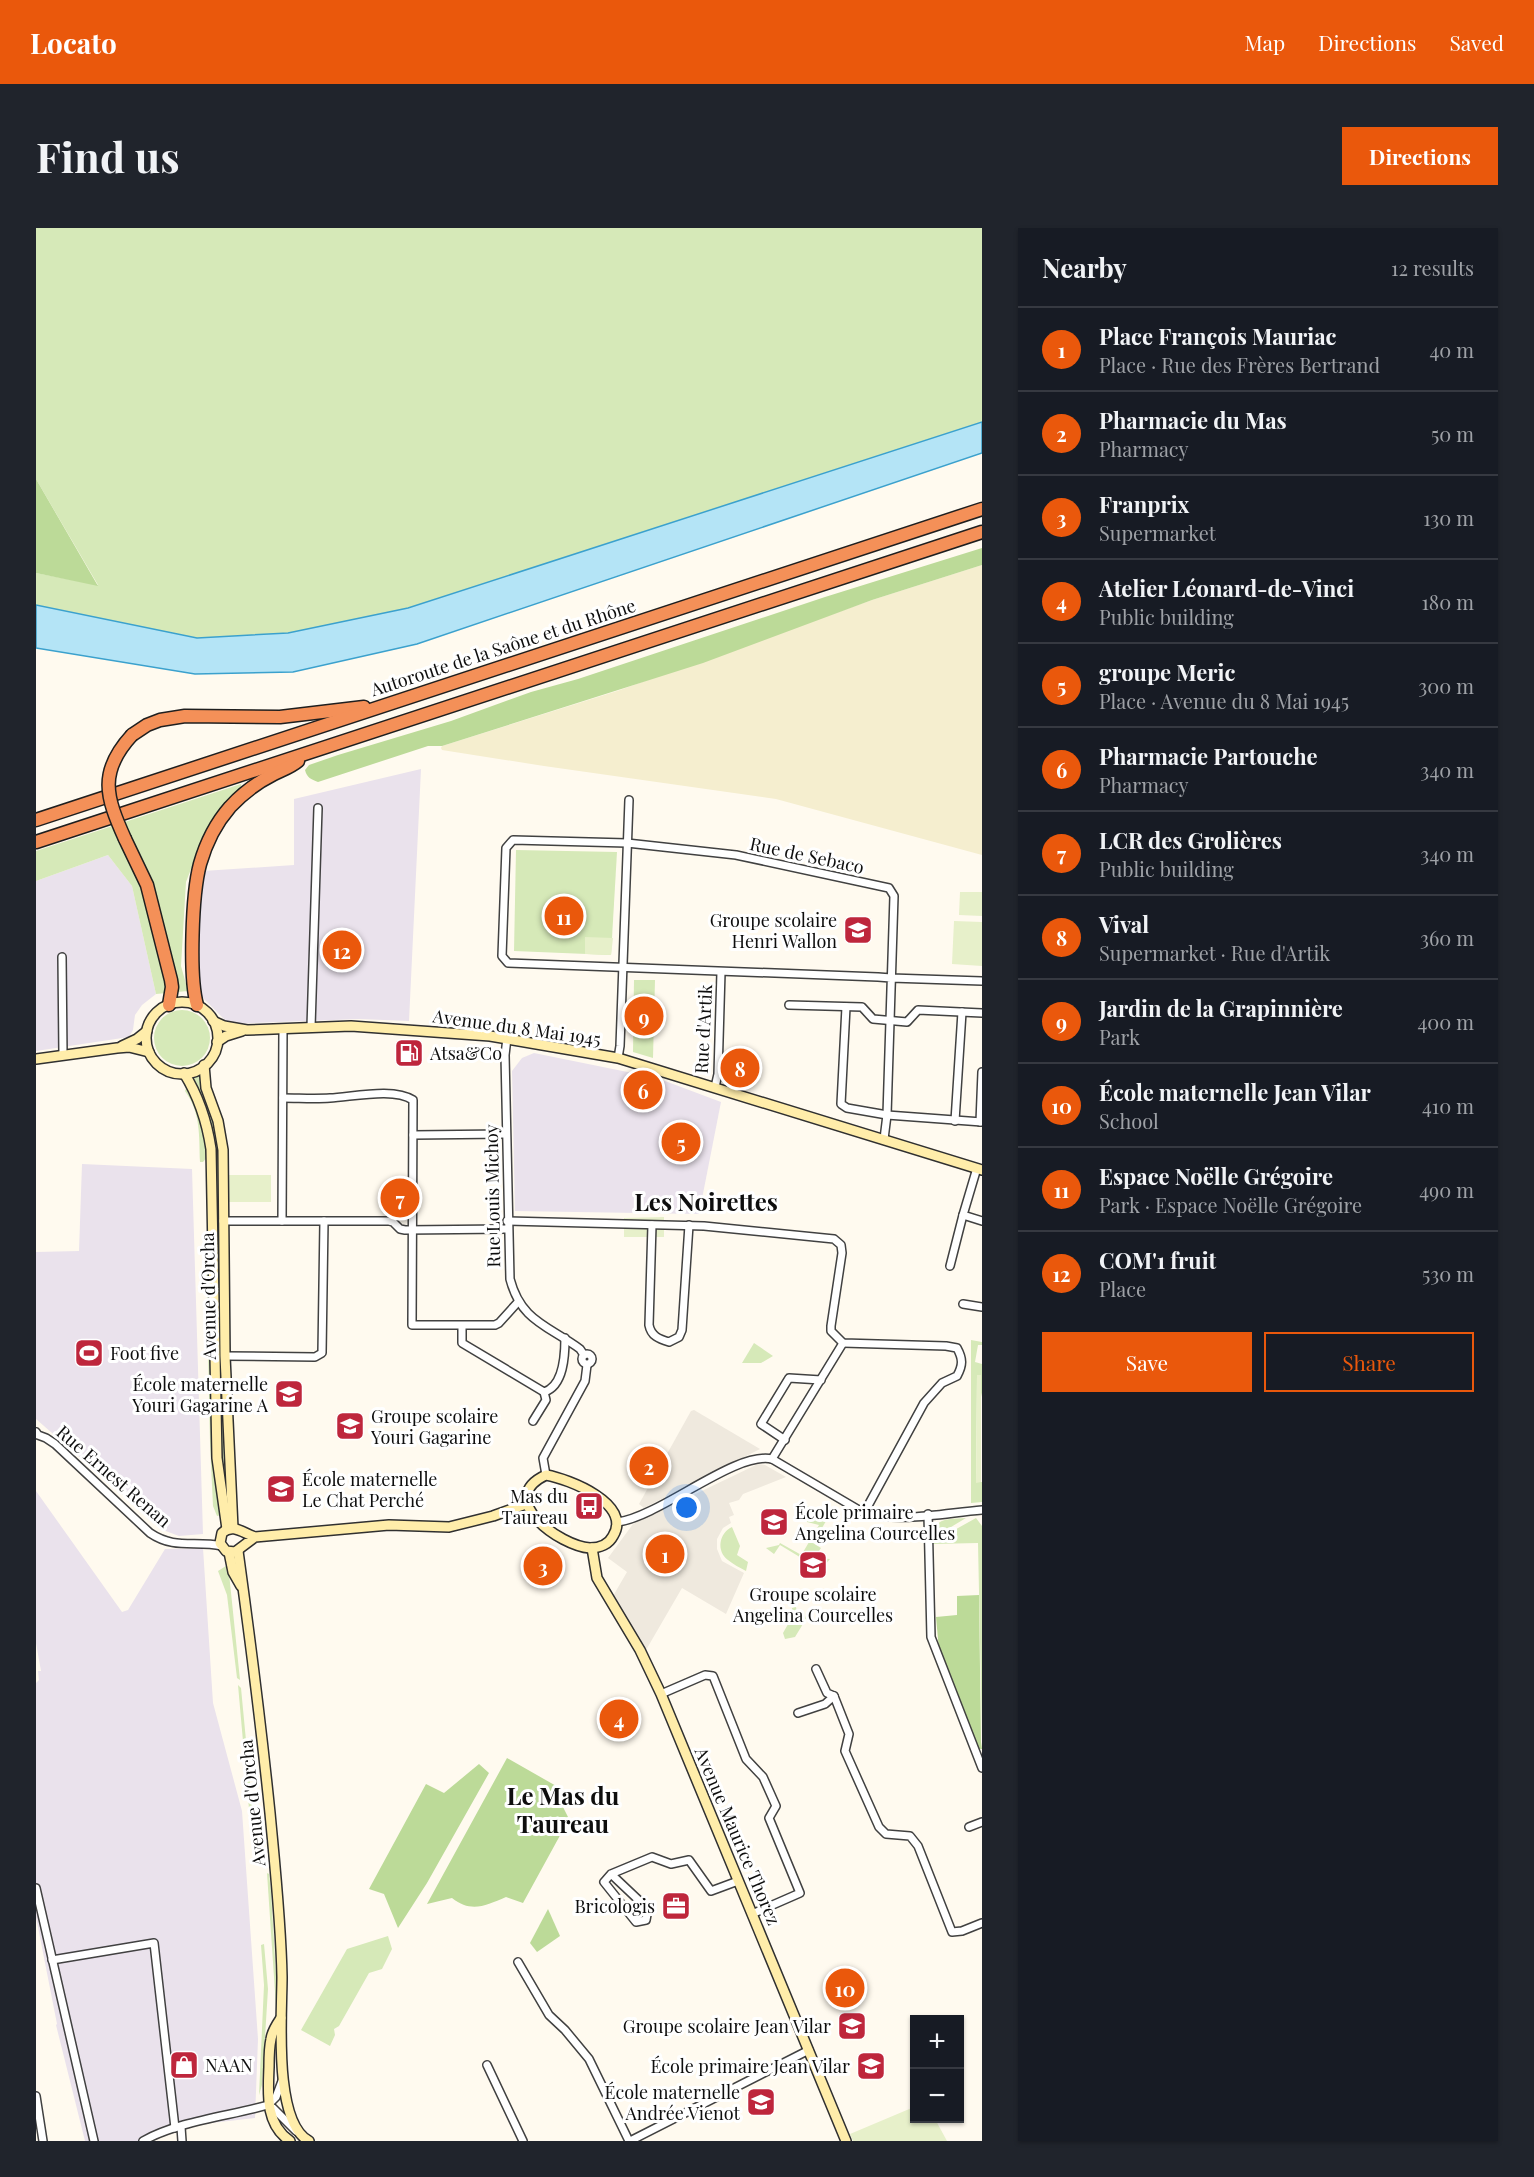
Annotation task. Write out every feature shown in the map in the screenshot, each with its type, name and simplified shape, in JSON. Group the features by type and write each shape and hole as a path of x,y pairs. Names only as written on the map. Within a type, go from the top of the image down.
{"highway":[{"name":"Autoroute de la Saône et du Rhône","path":"36,820 982,509"},
{"path":"36,842 982,532"},
{"path":"168,1005 172,987 171,980 147,885 110,807 108,789 110,770 120,748 132,735 147,725 160,720 185,716 280,717 354,707 380,707"},
{"path":"197,1005 192,983 197,881 209,841 230,807 248,791 273,774 292,766 309,752"}],"main road":[{"path":"117,1047 137,1039 147,1031 154,1015 168,1005 186,1002 197,1005 213,1021 217,1032 217,1042 212,1057 198,1070 184,1073 170,1071 161,1067 149,1052 147,1031"},
{"name":"Avenue du 8 Mai 1945","path":"213,1021 247,1030"},
{"name":"Avenue du 8 Mai 1945","path":"217,1042 234,1032 247,1030 351,1026 507,1038 618,1058 980,1169"},
{"path":"36,1059 117,1047 129,1047 149,1052"},
{"name":"Avenue d'Orcha","path":"204,1065 206,1088 218,1121 223,1150 225,1356 233,1572 244,1589 274,1860 282,1971 282,2081 288,2109 306,2139"},
{"name":"Avenue d'Orcha","path":"184,1073 203,1114 212,1149 217,1458 231,1541"},
{"path":"546,1475 560,1477 591,1492 615,1513 618,1522 617,1530 611,1540 604,1545 592,1548 582,1546 551,1530 533,1516 526,1504 526,1492 530,1485 546,1475"},
{"path":"231,1541 243,1533 255,1537 389,1525 449,1527 493,1516 526,1504"},
{"name":"Rue Ernest Renan","path":"231,1541 255,1537"},
{"name":"Avenue Maurice Thorez","path":"592,1548 597,1578 640,1650 661,1694 846,2141"},
{"name":"Avenue d'Orcha","path":"282,2015 271,2038 267,2095 274,2121 285,2138 290,2141"}],"street":[{"path":"618,1058 629,800"},
{"path":"311,1027 318,808"},
{"name":"Rue de Sebaco","path":"622,968 504,961 502,956 508,843 513,840 627,843 736,855 889,888 894,896 887,1115 884,1139"},
{"path":"62,957 63,1055"},
{"path":"622,968 982,981"},
{"name":"Rue d'Artik","path":"715,1087 718,1074 721,972"},
{"path":"789,1005 862,1007 873,1019 907,1022 918,1010 982,1013"},
{"path":"846,1007 841,1104 847,1108 887,1115 955,1122 981,1122 982,1072"},
{"path":"955,1122 962,1012"},
{"path":"282,1221 283,1029"},
{"name":"Rue Louis Michoy","path":"507,1038 504,1055 507,1225 510,1279 518,1302"},
{"path":"283,1098 334,1098 372,1093 409,1097 413,1100 412,1325 462,1326 499,1323 518,1302 527,1314 565,1338 592,1359 587,1365 585,1380 543,1458 546,1475"},
{"path":"413,1135 506,1134"},
{"path":"950,1266 963,1215 980,1169"},
{"path":"963,1215 982,1221"},
{"path":"223,1221 393,1222 400,1229 414,1230 507,1225 689,1226 834,1239 838,1241 842,1253 831,1331 843,1343 957,1348 962,1356 963,1365 957,1376 942,1383 924,1403 864,1513"},
{"path":"225,1356 315,1357 322,1353 324,1221"},
{"path":"651,1225 650,1331 661,1340 669,1342 679,1337 682,1330 689,1226"},
{"path":"963,1304 982,1307"},
{"path":"462,1326 462,1343 544,1392 546,1400 533,1421"},
{"path":"544,1392 552,1389 561,1373 565,1354 565,1338"},
{"path":"772,1459 843,1343"},
{"path":"785,1440 761,1424 789,1378 821,1380"},
{"name":"Rue Ernest Renan","path":"37,1434 55,1444 159,1539 178,1544 231,1541"},
{"path":"618,1522 638,1517 755,1458 772,1459 864,1513 876,1516 894,1517 982,1510"},
{"path":"928,1515 931,1636 982,1768"},
{"path":"816,1669 828,1693 834,1696 849,1734 845,1750 879,1827 886,1834 910,1836 918,1846 952,1932 962,1931 982,1923"},
{"path":"661,1694 705,1675 713,1676 746,1759 764,1777 776,1806 769,1818 800,1893 752,1914"},
{"path":"798,1713 825,1704 834,1696"},
{"path":"969,1827 982,1822"},
{"path":"611,1874 648,1909 646,1920 636,1922 604,1882 611,1874 652,1857 671,1864 689,1860 711,1892 738,1881"},
{"path":"36,1888 94,2141"},
{"path":"52,1960 154,1943 178,2128 182,2141"},
{"path":"518,1962 549,2015 589,2059 629,2141 809,2050"},
{"path":"487,2065 523,2141"},
{"path":"143,2141 178,2128 268,2105 276,2097 282,2081"},
{"path":"36,2096 43,2141"},
{"path":"268,2105 306,2139"}],"shaded area":[{"path":"982,565 982,855 776,799 544,766 441,748 617,691 872,600"},
{"path":"421,769 409,1021 359,1019 229,1024 197,992 199,892 203,871 294,865 294,799"},
{"path":"108,855 132,886 156,994 142,1005 135,1015 133,1030 129,1037 36,1051 36,881"},
{"path":"534,1053 657,1078 721,1102 699,1214 515,1211 512,1071 522,1058"},
{"path":"82,1164 192,1169 203,1534 179,1536 163,1530 36,1419 36,1252 79,1251"},
{"path":"694,1410 760,1449 644,1508 639,1504 691,1411"},
{"path":"758,1464 765,1465 786,1477 743,1494 739,1500 729,1503 734,1515 729,1517 731,1523 723,1528 717,1539 717,1549 722,1561 744,1573 726,1614 682,1588 646,1650 613,1596 627,1572 608,1558 633,1524"},
{"path":"36,1491 122,1612 128,1610 165,1549 203,1548 213,1703 242,1811 258,2039 255,2118 194,2125 143,2141 85,2141 56,2025 36,1917 36,1683 39,1680 38,1671 41,1671 36,1643"}],"green space":[{"path":"36,228 982,228 982,422 408,608 288,633 197,638 36,605 36,573 98,585 36,479"},
{"path":"36,479 98,586 36,573"},
{"path":"982,548 982,565 872,600 703,663 442,746 428,746 318,782 310,778 305,770 309,765 338,755 451,721 531,692 578,679 825,597"},
{"path":"241,784 242,789 201,843 186,882 181,966 188,991 156,994 132,886 108,855 36,881 36,851"},
{"path":"516,850 617,852 611,955 514,951"},
{"path":"960,892 982,892 982,916 959,915"},
{"path":"954,921 982,922 982,966 952,964"},
{"path":"585,937 613,938 611,955 585,954"},
{"path":"634,980 655,980 653,1058 633,1052"},
{"path":"176,1010 188,1010 198,1014 206,1022 210,1038 206,1054 198,1062 188,1066 176,1066 166,1062 158,1054 154,1044 154,1032 158,1022 166,1014"},
{"path":"199,1074 218,1141 220,1249 217,1249 214,1137 202,1096 191,1078"},
{"path":"187,1086 203,1124 208,1156 203,1162 200,1162 197,1116 185,1091"},
{"path":"228,1175 271,1175 271,1202 228,1202"},
{"path":"664,1217 664,1237 624,1237 624,1218"},
{"path":"209,1254 222,1515 217,1516 213,1506 210,1443 206,1256"},
{"path":"217,1264 220,1264 224,1427 230,1512 221,1470"},
{"path":"971,1340 982,1342 982,1345 978,1345 975,1362 982,1364 982,1397 977,1375 976,1482 982,1482 982,1502 971,1503"},
{"path":"754,1343 773,1356 761,1363 742,1363"},
{"path":"977,1375 981,1375 981,1482 976,1483"},
{"path":"801,1502 824,1516 829,1509 832,1511 813,1543 821,1548 816,1555 802,1554 819,1525 807,1522"},
{"path":"966,1518 936,1536 933,1534 934,1528 941,1522"},
{"path":"976,1518 982,1526 982,1738 978,1543 933,1544"},
{"path":"732,1527 740,1546 737,1555 748,1562 746,1571 728,1560 722,1552 721,1542 724,1533"},
{"path":"780,1543 805,1557 830,1559 823,1567 810,1560 808,1562 780,1545 774,1554 766,1548"},
{"path":"226,1566 227,1573 229,1573 240,1680 237,1678 227,1595 218,1571"},
{"path":"979,1595 982,1749 979,1749 939,1650 936,1617 957,1615 957,1596"},
{"path":"796,1607 797,1613 804,1612 806,1619 795,1637 785,1639 783,1633 791,1619 792,1608"},
{"path":"238,1685 241,1688 257,1856 254,1865"},
{"path":"507,1758 558,1787 559,1799 569,1819 523,1903 506,1897 472,1907 452,1898 427,1904"},
{"path":"479,1764 489,1773 427,1883 398,1928 384,1894 369,1889 426,1784 444,1793"},
{"path":"267,1873 271,1892 278,2007 276,2007"},
{"path":"548,1909 560,1936 537,1952 530,1943"},
{"path":"388,1936 392,1949 382,1969 369,1973 339,2026 334,2029 335,2035 330,2046 301,2030 347,1949"},
{"path":"264,1944 268,1989 262,2085 259,2095 264,1985 261,1945"},
{"path":"910,2109 910,2123 937,2123 947,2141 853,2141 850,2134"}],"water":[{"path":"982,422 982,453 417,644 293,672 195,674 36,648 36,605 197,638 288,633 408,608"}],"place":[{"name":"Espace Noëlle Grégoire","path":"564,916"},
{"name":"Groupe scolaire Henri Wallon","path":"858,930"},
{"name":"COM'1 fruit","path":"342,950"},
{"name":"Jardin de la Grapinnière","path":"644,1016"},
{"name":"Atsa&Co","path":"409,1053"},
{"name":"Vival","path":"740,1068"},
{"name":"Pharmacie Partouche","path":"643,1090"},
{"name":"groupe Meric","path":"681,1142"},
{"name":"LCR des Grolières","path":"400,1198"},
{"name":"Foot five","path":"89,1353"},
{"name":"École maternelle Youri Gagarine A","path":"289,1394"},
{"name":"Groupe scolaire Youri Gagarine","path":"350,1426"},
{"name":"Pharmacie du Mas","path":"649,1466"},
{"name":"École maternelle Le Chat Perché","path":"281,1489"},
{"name":"Mas du Taureau","path":"589,1506"},
{"name":"École primaire Angelina Courcelles","path":"774,1522"},
{"name":"Place François Mauriac","path":"665,1554"},
{"name":"Groupe scolaire Angelina Courcelles","path":"813,1565"},
{"name":"Franprix","path":"543,1566"},
{"name":"Atelier Léonard-de-Vinci","path":"619,1719"},
{"name":"Bricologis","path":"676,1906"},
{"name":"École maternelle Jean Vilar","path":"845,1988"},
{"name":"Groupe scolaire Jean Vilar","path":"852,2026"},
{"name":"NAAN","path":"184,2065"},
{"name":"École primaire Jean Vilar","path":"871,2066"},
{"name":"École maternelle Andrée Vienot","path":"761,2102"}],"district":[{"name":"Les Noirettes","path":"706,1201"},
{"name":"Le Mas du Taureau","path":"563,1809"}]}
